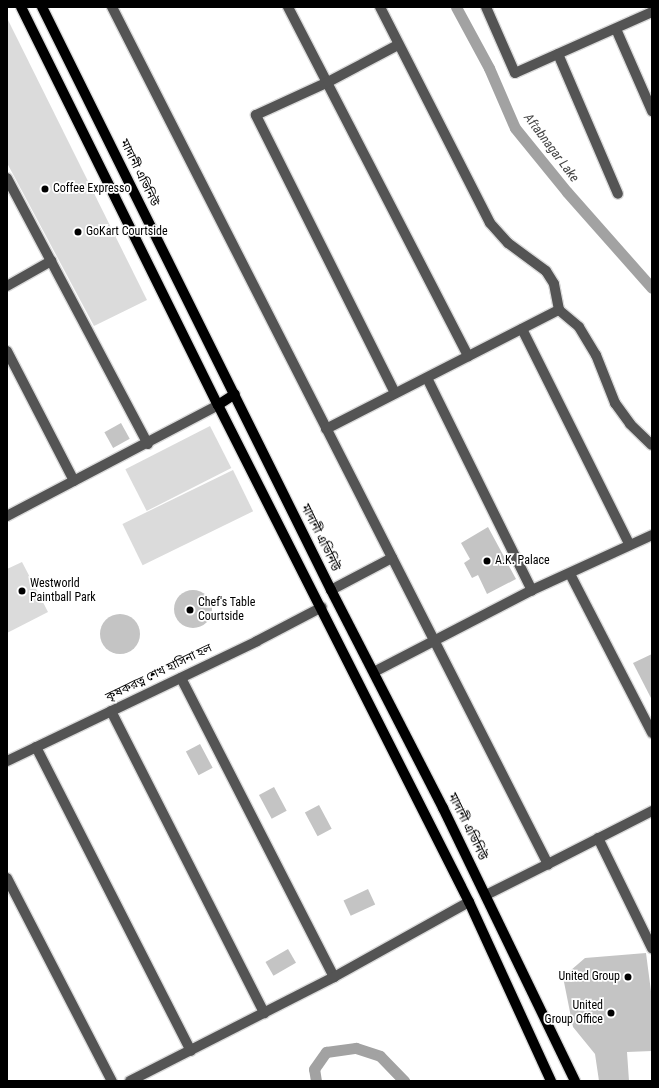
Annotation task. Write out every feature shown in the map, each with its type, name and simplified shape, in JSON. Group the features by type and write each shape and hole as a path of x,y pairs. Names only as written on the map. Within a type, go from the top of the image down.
{"main road":[{"path":"21,7 218,405 322,607 470,902 551,1081"},
{"name":"মাদানী এভিনিউ","path":"42,7 288,502 486,895 575,1081"},
{"path":"218,405 235,394"},
{"path":"273,511 288,502"}],"street":[{"path":"112,7 392,558 432,640 548,864"},
{"path":"288,7 468,356"},
{"path":"380,7 398,45 490,223 508,243 546,272 554,284 559,310 579,327 588,339 615,403 630,424 652,445"},
{"path":"486,7 515,73 652,12"},
{"path":"616,29 652,111"},
{"path":"395,394 256,116 328,82 398,45"},
{"path":"558,54 618,194"},
{"path":"7,178 148,444"},
{"path":"7,286 51,261"},
{"path":"326,429 559,310"},
{"path":"522,329 629,544"},
{"path":"7,350 74,480"},
{"path":"426,378 532,590"},
{"path":"7,516 74,480 148,444 218,405"},
{"path":"374,672 432,640 532,590 570,574 629,544 652,535"},
{"path":"332,590 392,558"},
{"path":"570,574 652,733"},
{"name":"কৃষকরত্ন শেখ হাসিনা হল","path":"7,761 181,678 322,607"},
{"path":"181,678 334,977"},
{"path":"111,711 264,1013"},
{"path":"36,747 192,1051"},
{"path":"486,895 652,810"},
{"path":"598,838 652,948"},
{"path":"7,878 112,1081"},
{"path":"130,1081 192,1051 334,977 470,902"}],"shaded area":[{"name":"GoKart Courtside","path":"7,18 147,300 94,326 7,163"},
{"path":"210,426 231,468 147,511 125,469"},
{"path":"233,470 253,511 143,565 122,524"},
{"name":"Westworld Paintball Park","path":"22,562 48,612 7,633 7,569"}],"building":[{"path":"121,423 130,439 113,448 104,432"},
{"name":"A.K. Palace","path":"488,527 516,579 487,594 478,575 472,578 464,563 470,559 461,543"},
{"path":"193,590 203,593 209,599 212,609 209,619 203,625 193,628 183,625 177,619 174,609 177,599 183,593"},
{"path":"120,614 128,616 134,620 138,626 140,634 138,642 134,648 128,652 120,654 112,652 106,648 102,642 100,634 102,626 106,620 112,616"},
{"path":"652,654 652,700 633,663"},
{"path":"200,744 213,768 199,775 186,752"},
{"path":"274,787 287,811 272,819 259,795"},
{"path":"319,805 332,829 318,836 305,813"},
{"path":"368,889 375,904 351,916 344,900"},
{"path":"288,949 296,963 273,976 265,962"},
{"name":"United Group Office","path":"646,953 652,999 652,1051 627,1052 629,1081 599,1081 595,1054 573,1027 563,977 585,958"}],"waterway":[{"name":"Aftabnagar Lake","path":"456,7 489,68 515,128 567,192 652,288"},
{"path":"316,1081 314,1069 326,1052 356,1048 380,1056 404,1081"}],"place":[{"name":"Coffee Expresso","path":"45,189"},
{"name":"GoKart Courtside","path":"78,232"},
{"name":"A.K. Palace","path":"487,561"},
{"name":"Westworld Paintball Park","path":"22,591"},
{"name":"Chef's Table Courtside","path":"190,610"},
{"name":"United Group","path":"628,977"},
{"name":"United Group Office","path":"611,1013"}]}
